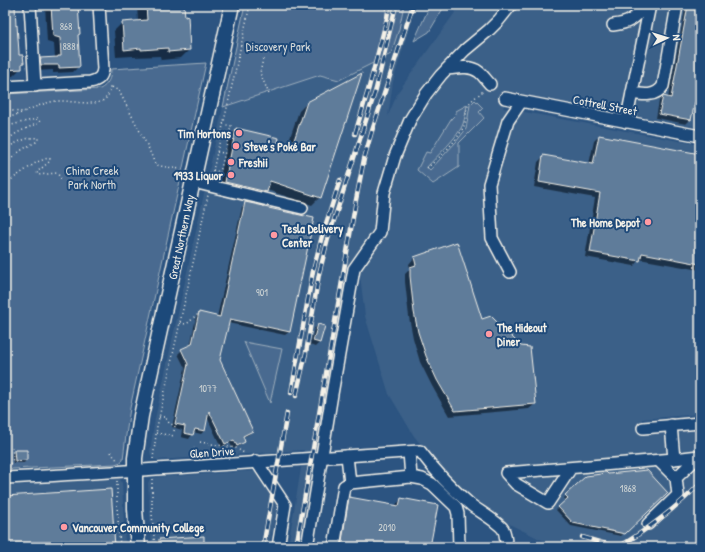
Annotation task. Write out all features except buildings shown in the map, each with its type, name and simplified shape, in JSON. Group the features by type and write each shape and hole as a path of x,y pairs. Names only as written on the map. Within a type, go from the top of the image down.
{"main road":[{"name":"Great Northern Way","path":"138,547 135,509 135,458 141,416 232,5"}],"street":[{"path":"30,5 35,86"},
{"path":"5,87 90,82 100,79 103,69 99,5"},
{"path":"308,547 323,457 323,448 354,269 380,232 384,194 395,156 410,120 426,94 465,50 489,30 511,5"},
{"path":"613,25 629,21 649,5"},
{"path":"626,122 649,5"},
{"path":"632,93 644,95 661,90 663,86 677,5"},
{"path":"447,69 461,67 473,69 490,84"},
{"name":"Cottrell Street","path":"505,98 700,136"},
{"path":"510,272 492,238 488,184 508,121 521,102"},
{"path":"193,182 213,191 302,208"},
{"path":"643,428 700,423"},
{"path":"671,425 674,459"},
{"name":"Glen Drive","path":"5,478 135,471 256,461 420,451 431,466 458,494 477,510 499,524 504,530 506,547"},
{"path":"409,452 411,477"},
{"path":"347,456 350,483"},
{"path":"571,468 548,503 516,484 506,473 659,461 699,456 676,478"},
{"path":"256,461 285,505 278,547"},
{"path":"648,524 678,495 676,478 659,461"},
{"path":"334,547 344,486 350,483 411,477 422,479 432,484 456,507 458,514 460,547"}],"path":[{"path":"212,178 250,5"},
{"path":"263,59 260,73 269,94"},
{"path":"427,168 441,155 463,128 469,105 490,84"},
{"path":"5,119 43,104 56,101 101,102 107,97 110,91 110,86 119,91 148,147 155,164"},
{"path":"5,108 13,111 26,112"},
{"path":"5,127 37,119 40,122 22,130 10,137 5,142"},
{"path":"153,457 159,416 180,323 231,126 223,124"},
{"path":"221,135 228,137"},
{"path":"5,149 19,141 35,137 38,138 36,142 21,149 5,167"},
{"path":"217,152 224,153"},
{"path":"5,184 37,162 48,158 50,159 49,162 37,172 38,175 57,172 62,180"},
{"path":"152,164 180,169"},
{"path":"213,170 220,172"},
{"path":"180,323 188,323 196,315 198,315"},
{"path":"159,416 165,417 169,423 175,426 174,431 176,431"},
{"path":"156,433 175,436"},
{"path":"200,442 236,448 244,453"},
{"path":"8,467 13,459 12,446"},
{"path":"192,455 194,446"},
{"path":"111,452 115,458 119,460"},
{"path":"152,481 152,514 155,547"},
{"path":"117,483 120,547"}],"shaded area":[{"path":"404,5 418,5 412,18 393,82 388,116 398,92 459,5 700,5 700,121 698,121 696,127 511,93 503,108 700,145 700,414 642,419 643,435 700,430 700,547 563,547 544,541 495,517 450,481 414,436 389,394 365,316 359,267 311,547 288,547 304,450 157,460 153,459 151,456 150,451 155,419 223,107 320,75 339,80 399,29"},
{"path":"251,471 257,472 279,498 269,547 152,547 148,483 150,479 156,477"},
{"name":"Vancouver Community College","path":"115,478 120,479 122,483 125,547 5,547 5,486"}],"green space":[{"name":"Discovery Park","path":"245,5 404,5 399,29 391,54 339,80 320,75 223,107"},
{"path":"430,5 445,5 429,32 414,41"},
{"name":"China Creek Park North","path":"206,63 130,408 123,459 121,462 115,464 12,469 10,471 5,471 5,94 100,89 108,81 111,69"},
{"path":"475,100 483,108 479,112 484,118 459,143 459,167 433,184 417,170 426,152 430,153 451,119 456,114 456,111 467,105 464,122 461,129 427,167 430,170 466,129 470,105"},
{"path":"244,342 282,349 270,403"}],"railway":[{"path":"355,134 369,87 389,5"},
{"path":"296,396 306,353 319,274 328,239 376,89 396,5"},
{"path":"296,547 364,159 413,5"},
{"path":"291,393 313,271 322,236 340,180"},
{"path":"263,547 287,413"},
{"path":"619,547 661,518 700,484"},
{"path":"582,537 616,547"}],"place":[{"name":"Tim Hortons","path":"239,133"},
{"name":"Steve's Poké Bar","path":"236,146"},
{"name":"Freshii","path":"231,162"},
{"name":"1933 Liquor","path":"231,175"},
{"name":"The Home Depot","path":"648,222"},
{"name":"Tesla Delivery Center","path":"274,235"},
{"name":"The Hideout Diner","path":"489,334"},
{"name":"Vancouver Community College","path":"64,527"}]}
